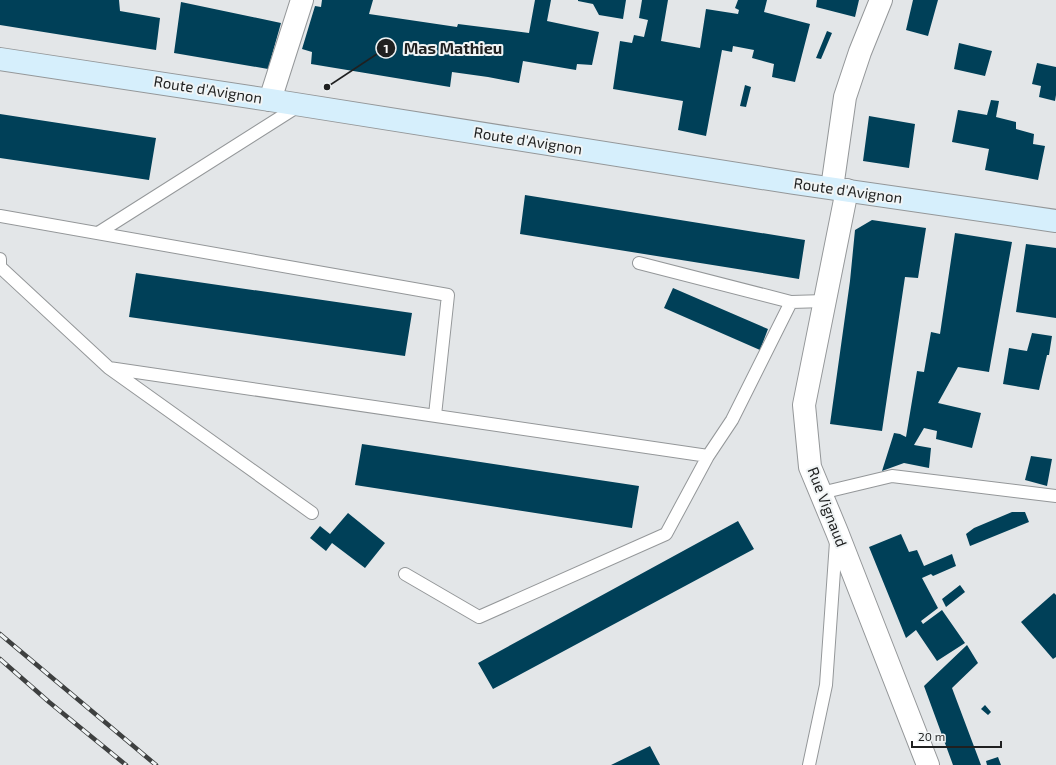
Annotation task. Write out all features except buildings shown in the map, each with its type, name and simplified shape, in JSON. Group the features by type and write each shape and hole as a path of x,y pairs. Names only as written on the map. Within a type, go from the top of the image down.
{"main road":[{"name":"Route d'Avignon","path":"0,59 300,104 794,183 1056,221"}],"street":[{"path":"270,100 302,0"},
{"name":"Rue Vignaud","path":"881,0 844,96 839,189 825,301 804,405 810,467 928,765"}],"lane":[{"path":"98,233 300,104"},
{"path":"0,216 448,295 435,415"},
{"path":"0,259 0,267 109,368 312,513"},
{"path":"639,263 791,302 825,301"},
{"path":"405,574 479,617 666,534 708,456 732,420 791,302"},
{"path":"109,368 708,456"},
{"path":"821,493 892,476 1056,496"},
{"path":"809,765 826,685 837,532"}],"railway":[{"path":"0,634 156,765"},
{"path":"0,659 49,702 126,765"}],"place":[{"name":"Mas Mathieu","path":"327,87"}]}
